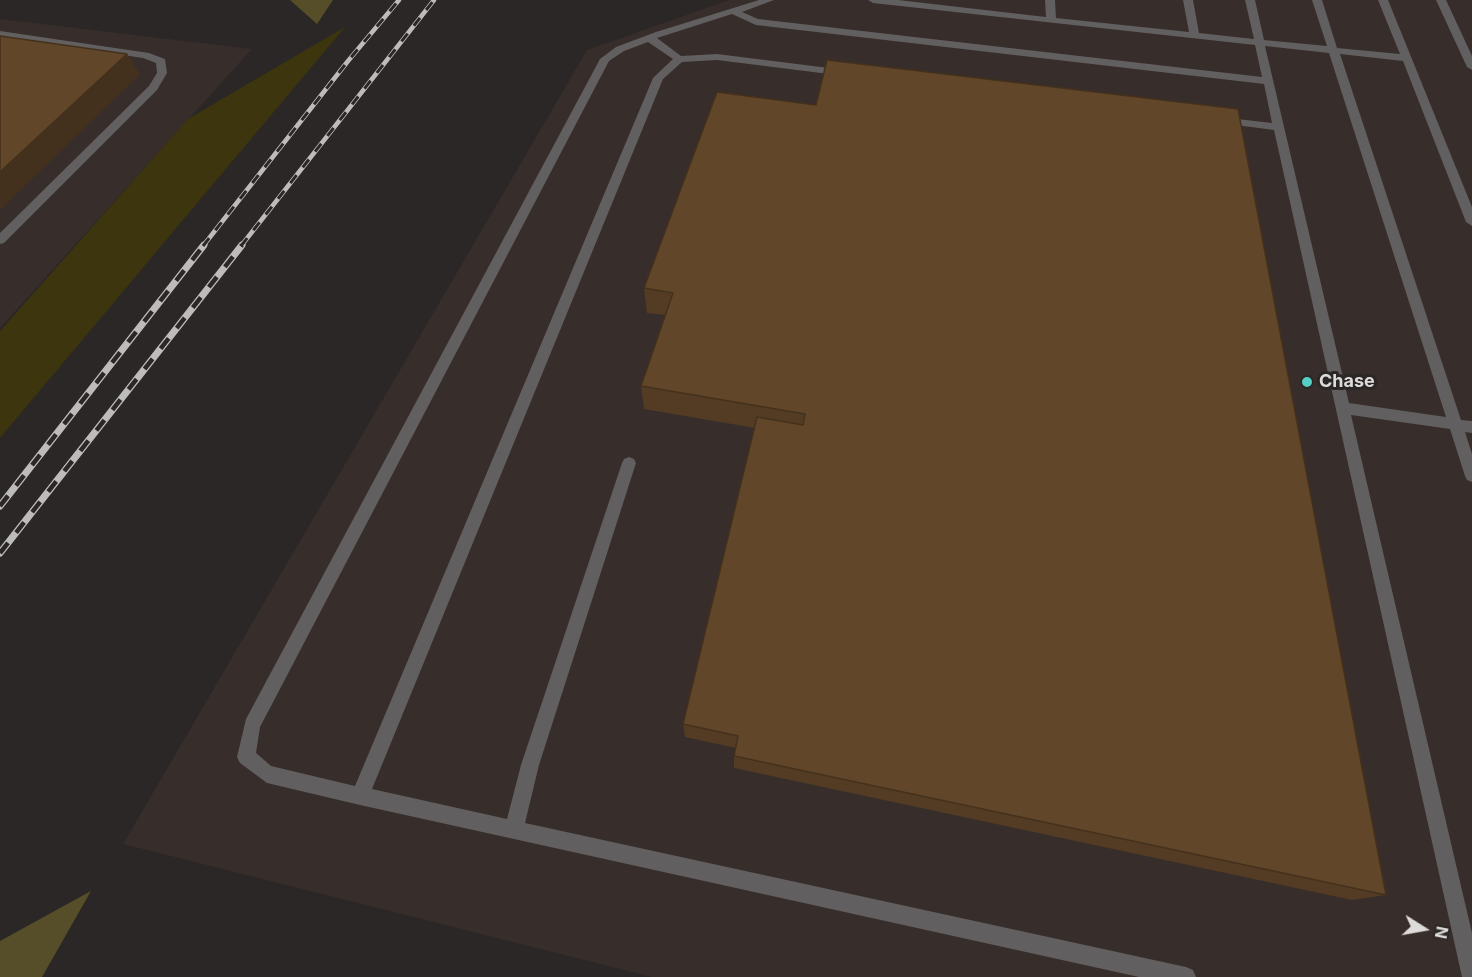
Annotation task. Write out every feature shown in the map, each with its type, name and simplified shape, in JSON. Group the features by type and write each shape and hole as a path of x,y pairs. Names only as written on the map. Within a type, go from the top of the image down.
{"lane":[{"path":"768,0 650,38 620,49 605,59 252,725 246,757 267,774 360,796 804,891 1186,977"},
{"path":"873,0 1407,58"},
{"path":"1050,0 1051,20"},
{"path":"1188,0 1194,35"},
{"path":"1250,0 1472,977"},
{"path":"1317,0 1472,476"},
{"path":"1383,0 1472,222"},
{"path":"1441,0 1472,67"},
{"path":"733,11 756,22 1269,81"},
{"path":"0,34 145,55 161,61 162,73 153,88 0,240"},
{"path":"650,38 680,59"},
{"path":"360,796 658,78 680,59 717,57 857,75"},
{"path":"1209,119 1280,128"},
{"path":"1343,408 1472,427"},
{"path":"514,830 530,765 629,463"}],"shaded area":[{"path":"290,0 333,0 317,24"},
{"path":"729,0 1472,0 1472,977 652,977 123,844 587,50"},
{"path":"0,19 252,49 0,328"},
{"path":"345,27 0,438 0,331 188,119"},
{"path":"91,891 42,977 0,977 0,941"}],"building":[{"path":"0,36 127,54 0,172"},
{"path":"827,60 1238,109 1386,895 734,756 738,736 683,724 757,417 803,425 805,414 641,386 673,293 644,288 717,92 816,105"}],"railway":[{"path":"203,246 348,61 399,0"},
{"path":"241,246 434,0"},
{"path":"0,506 204,245"},
{"path":"0,553 242,245"}],"place":[{"name":"Chase","path":"1307,382"}]}
